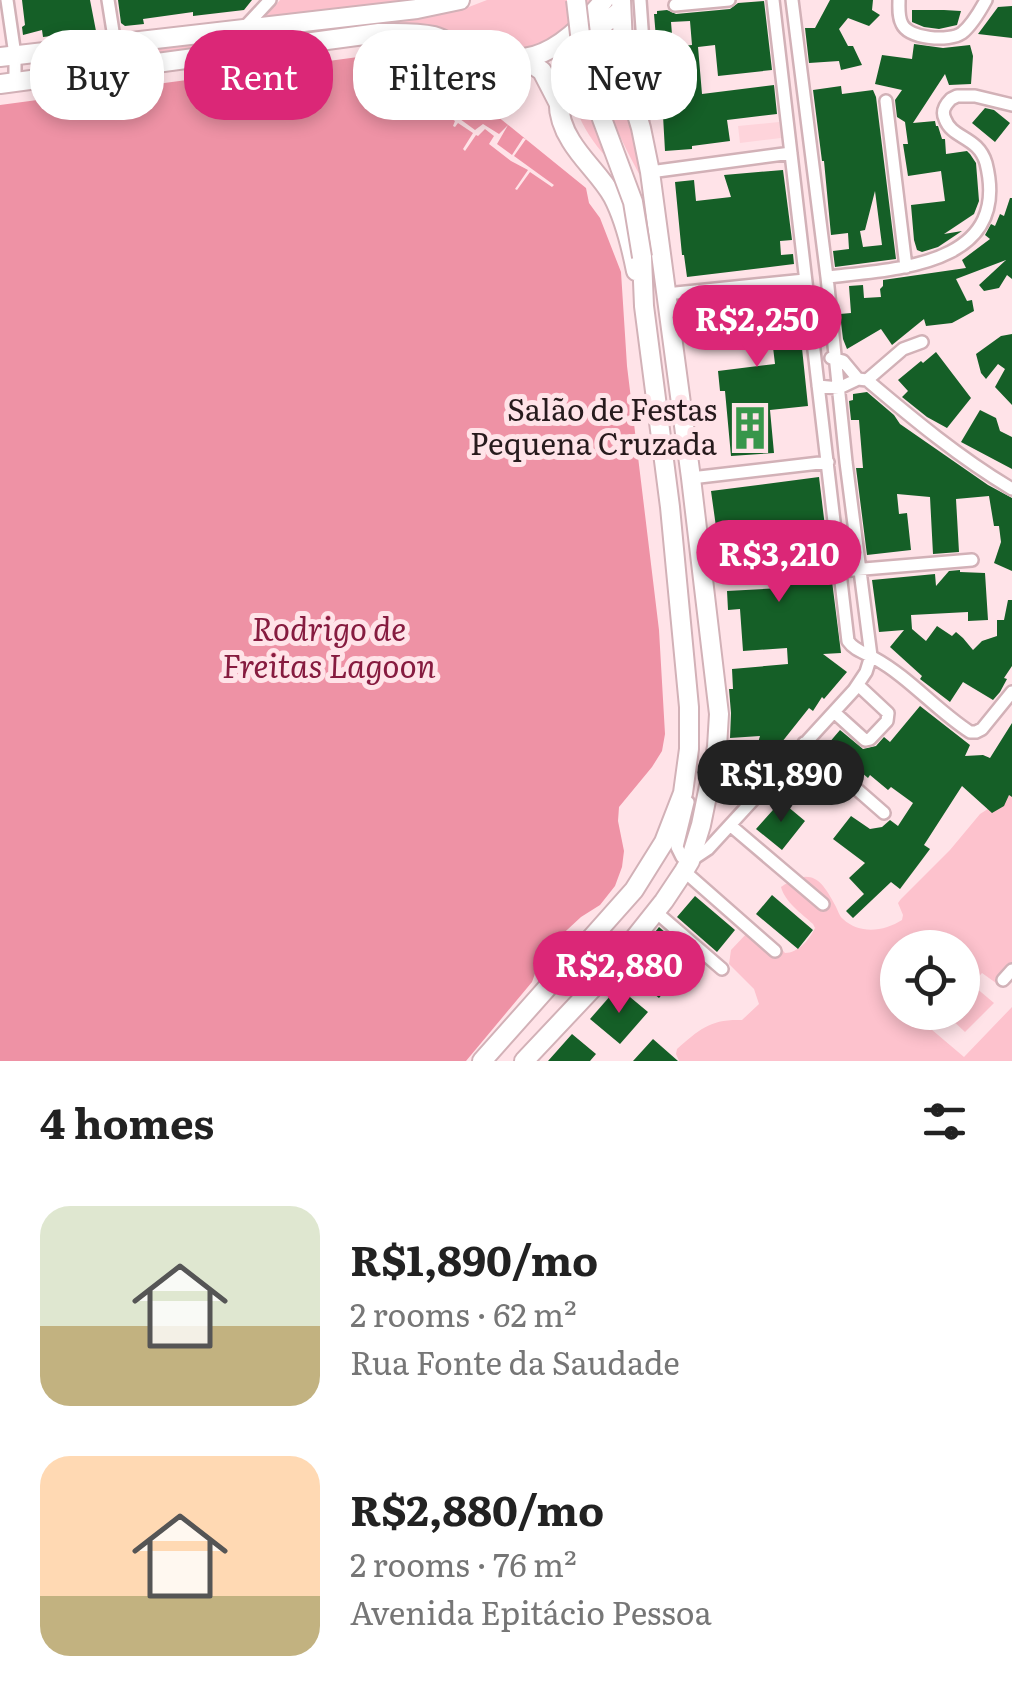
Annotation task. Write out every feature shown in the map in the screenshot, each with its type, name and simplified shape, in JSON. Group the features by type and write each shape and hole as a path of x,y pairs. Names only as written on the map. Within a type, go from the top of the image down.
{"highway":[{"path":"164,38 416,9 460,0"},
{"path":"482,1061 634,890 649,868 683,794 689,749 676,564 644,306 642,258 633,202 583,60 576,0"},
{"path":"531,56 541,54 624,2"},
{"path":"597,30 624,2"},
{"path":"524,1061 606,974 687,866 709,794 719,732 692,478 650,172 629,88 624,2"},
{"path":"30,54 5,57 5,82 353,37"},
{"path":"531,63 542,70 551,88"},
{"path":"563,120 568,138 611,194 622,218 644,306"}],"street":[{"path":"5,57 7,0"},
{"path":"108,0 113,30"},
{"path":"244,28 270,0"},
{"path":"675,5 729,0"},
{"path":"773,0 848,641 970,732 985,726 1012,692"},
{"path":"687,866 708,849 858,685 872,656 792,0"},
{"path":"899,0 899,14 906,30 949,37 966,29 986,0"},
{"path":"826,277 906,268 937,260 964,245 976,232 988,207 990,182 985,161 972,141 948,126 943,114 946,104 966,95 1012,106"},
{"path":"886,101 906,268"},
{"path":"650,172 791,153"},
{"path":"666,294 805,280"},
{"path":"818,386 839,388 862,379 903,349 922,342"},
{"path":"814,358 843,361 919,424 1012,489"},
{"path":"692,478 828,462"},
{"path":"840,570 972,560"},
{"path":"834,712 865,740 887,721 888,714 858,685"},
{"path":"804,744 884,813"},
{"path":"689,749 694,780 676,847 687,866 775,951"},
{"path":"730,824 823,904"},
{"path":"656,912 722,969"}],"shaded area":[{"path":"280,0 423,0 264,18"},
{"path":"487,0 608,0 569,30 551,30 551,42 531,47 531,30 419,27 353,30 353,35 333,38 333,30 288,30 461,10"},
{"path":"184,42 184,57 164,59 164,44"},
{"path":"581,120 602,120 626,179 594,143"},
{"path":"613,120 632,120 648,181 644,183"},
{"path":"779,122 781,138 740,143 738,126"},
{"path":"1012,788 1012,965 996,983 980,975 980,930 880,930 880,1030 932,1030 964,1057 1012,1007 1012,1061 679,1061 677,1049 699,1031 713,1023 742,1020 759,1004 754,989 729,964 731,950 748,932 772,938 785,953 799,948 813,933 813,924 790,902 781,887 800,878 814,878 850,924 872,930 895,924 902,920 898,903 901,899 980,814"},
{"path":"980,991 994,1003 980,1017"}],"water":[{"name":"Rodrigo de Freitas Lagoon","path":"353,58 353,120 502,120 586,188 621,272 627,366 659,630 665,734 662,751 619,807 624,851 615,886 600,905 581,917 541,957 532,982 466,1061 0,1061 0,105 30,101 30,120 164,120 164,83 184,80 184,120 333,120 333,60"}],"pier":[{"path":"461,120 475,130 483,124 499,134 508,125 497,144 512,155 526,139 514,156 554,185 530,172 515,189 528,170 489,144 494,136 485,129 465,151 473,133 458,123 453,126"}],"building":[{"path":"22,0 90,0 96,30 30,30 23,35"},
{"path":"118,0 252,0 244,10 193,16 193,12 143,19 144,24 125,26 121,23"},
{"path":"830,0 873,0 872,10 880,15 869,26 848,18 839,29 862,65 841,70 839,61 809,63 805,28 815,28"},
{"path":"764,1 772,70 718,76 715,45 698,47 702,94 774,85 777,114 727,120 730,141 665,151 663,120 697,120 697,30 691,30 690,21 671,22 672,30 655,30 654,14 667,10 676,14 730,9 738,3"},
{"path":"1012,6 1012,38 978,34 998,7"},
{"path":"912,10 961,11 957,25 939,29 912,22"},
{"path":"914,44 943,48 970,45 971,84 949,85 945,74 913,123 935,121 945,139 946,154 970,154 976,163 979,201 974,214 944,234 962,231 938,247 922,252 917,250 914,240 911,205 945,201 941,171 908,176 903,144 908,144 905,122 897,117 895,100 902,90 875,84 882,55 912,59"},
{"path":"841,86 842,94 873,90 896,259 835,267 833,251 849,249 848,233 831,235 813,90","holes":["875,191 882,245 863,247 860,231 865,230"]},
{"path":"985,108 1010,123 995,142 972,123"},
{"path":"783,170 792,240 780,241 781,255 793,254 794,264 687,277 675,182 694,180 696,201 731,197 724,175"},
{"path":"1010,198 1012,279 1007,275 999,288 984,291 979,285 1006,260 956,279 967,301 972,300 974,311 952,323 926,326 924,319 892,345 881,329 847,349 840,314 851,313 849,286 863,285 864,298 881,297 883,280 966,268 962,260 990,239 985,235 1000,214 1004,216"},
{"path":"747,300 747,306 797,300 808,406 770,410 774,453 731,456 725,391 720,391 718,371 775,364 770,322 749,324 750,336 728,338 728,330 690,334 688,306"},
{"path":"1012,334 1012,405 995,387 1005,369 998,364 986,379 976,354 1001,336"},
{"path":"936,352 971,398 947,428 902,397 908,391 898,380"},
{"path":"867,392 900,424 1012,498 1012,571 994,563 1001,542 989,496 956,499 959,552 933,554 930,497 897,494 899,514 907,513 911,550 867,555 856,468 863,468 859,420 851,420 849,401 853,394"},
{"path":"980,410 996,418 1000,431 1012,437 1012,469 961,442"},
{"path":"819,477 829,560 809,562 811,583 832,581 841,653 823,654 847,672 813,711 809,708 770,757 757,746 760,736 730,738 732,669 788,664 787,648 743,651 740,609 728,610 727,591 781,588 779,571 727,578 722,534 717,534 711,491"},
{"path":"949,571 985,573 988,620 968,621 968,612 911,615 912,629 926,641 937,626 952,636 956,632 973,650 982,641 997,636 997,620 1004,620 1008,600 1012,600 1012,666 993,700 963,682 950,702 920,679 922,676 890,647 904,630 879,632 872,580 935,574 936,586"},
{"path":"920,706 970,745 965,756 990,758 1012,723 1012,797 1009,795 1004,806 992,813 962,786 924,845 930,849 900,889 891,882 853,918 846,911 864,894 849,878 865,863 833,839 851,816 870,829 882,827 890,820 898,826 913,803 870,775 868,778 828,744 840,730 863,749 876,746 884,737 890,742"},
{"path":"810,762 836,783 825,796 799,775"},
{"path":"781,801 805,821 782,850 756,829"},
{"path":"772,895 813,930 798,949 756,914"},
{"path":"695,896 735,930 717,952 677,917"},
{"path":"659,927 689,953 659,998 625,970"},
{"path":"618,987 648,1012 620,1044 590,1019"},
{"path":"572,1034 596,1054 590,1061 548,1061"},
{"path":"653,1039 678,1061 633,1061"}],"place":[{"name":"Salão de Festas Pequena Cruzada","path":"750,428"}]}
